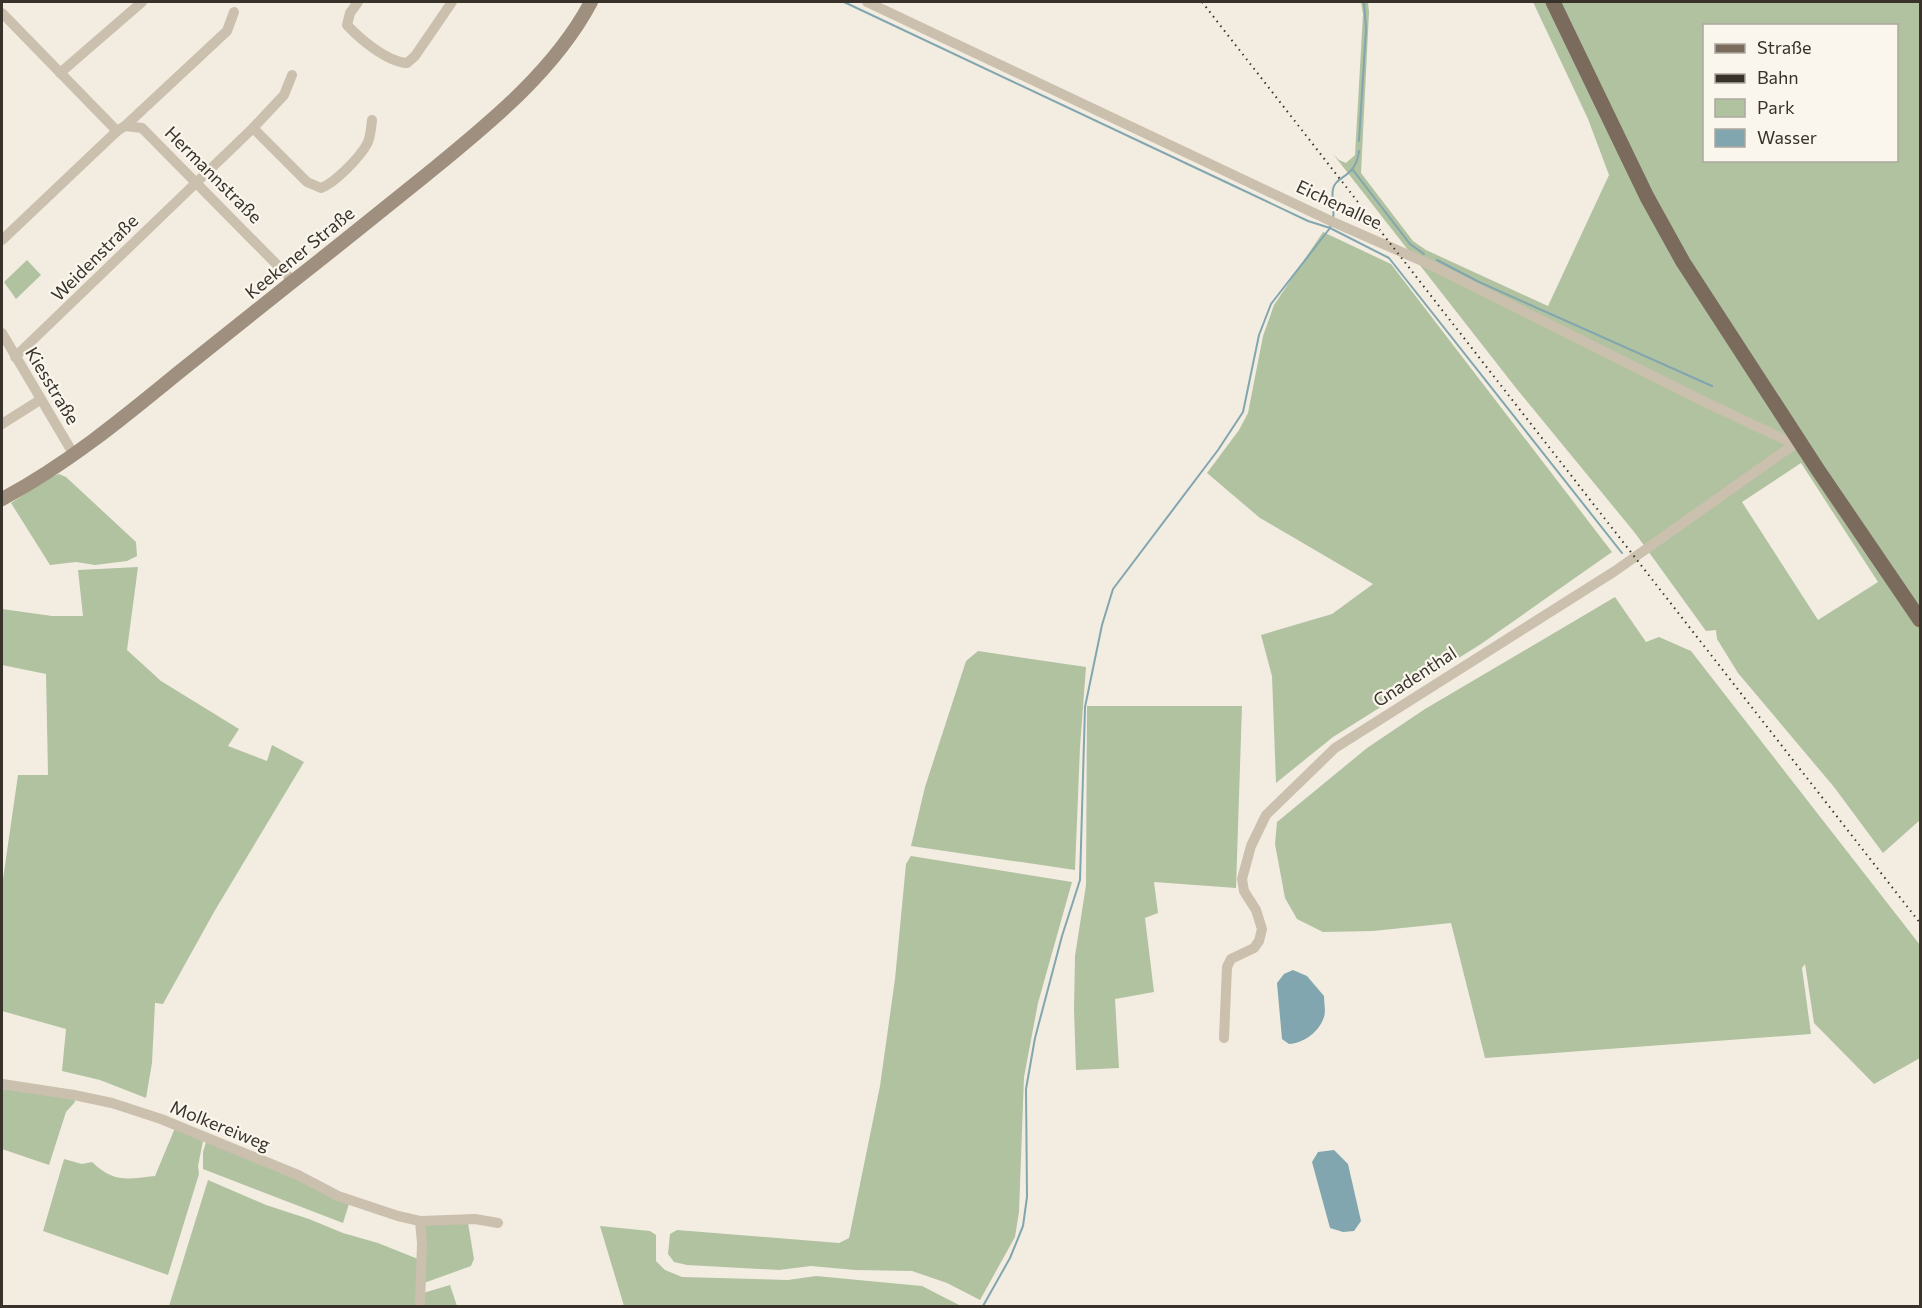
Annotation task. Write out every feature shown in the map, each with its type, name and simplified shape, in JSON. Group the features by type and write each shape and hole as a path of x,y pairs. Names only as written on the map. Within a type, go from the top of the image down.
{"main road":[{"name":"Keekener Straße","path":"2,500 27,486 136,409 293,281 326,257 503,109 557,52 591,2"},
{"path":"1553,2 1665,231 1796,442 1920,620"}],"street":[{"path":"60,73 142,2"},
{"path":"358,2 350,13 347,25 356,36 396,62 407,63 415,56 452,2"},
{"name":"Eichenallee","path":"867,2 1328,219 1429,264 1705,402 1796,442"},
{"path":"2,240 227,31 234,12"},
{"name":"Hermannstraße","path":"2,13 60,73 121,129 142,128 293,281"},
{"name":"Weidenstraße","path":"15,357 253,128 284,95 292,75"},
{"path":"253,128 307,182 321,188 333,181 357,158 368,143 372,120"},
{"name":"Kiesstraße","path":"2,333 74,454"},
{"path":"2,424 40,400"},
{"name":"Gnadenthal","path":"1224,1038 1227,967 1231,959 1254,948 1259,941 1262,929 1256,910 1244,891 1242,879 1251,846 1266,815 1335,748 1615,571 1796,442"},
{"name":"Molkereiweg","path":"2,1084 81,1097 161,1119 298,1175 338,1196 389,1213 420,1221 475,1219 498,1223"},
{"path":"420,1221 422,1243 420,1306"}],"green space":[{"path":"1361,2 1368,2 1361,173 1413,241 1426,250 1548,306 1609,175 1588,119 1533,2 1920,2 1920,820 1883,853 1834,787 1738,673 1717,639 1716,630 1706,631 1635,533 1516,388 1333,154 1346,163 1355,155 1363,14","holes":["1801,463 1878,582 1818,620 1742,502"]},
{"path":"1323,232 1391,264 1612,552 1481,644 1333,737 1276,783 1272,676 1261,635 1332,614 1373,584 1260,518 1207,473 1239,430 1248,413 1263,336 1274,305"},
{"path":"27,260 41,275 16,299 4,282"},
{"path":"59,474 66,477 136,542 137,556 127,561 95,565 76,562 50,565 11,503"},
{"path":"138,567 127,650 161,681 239,729 228,746 267,761 272,745 304,762 214,912 163,1004 155,1003 152,1063 146,1098 100,1080 62,1071 66,1029 2,1011 2,886 18,775 48,775 46,674 2,665 2,609 52,616 83,616 78,570"},
{"path":"1615,597 1646,642 1659,637 1691,651 1920,945 1920,1058 1874,1084 1814,1023 1805,964 1802,968 1811,1034 1485,1058 1451,923 1373,931 1323,932 1297,919 1285,898 1275,844 1277,822 1367,748 1425,709"},
{"path":"978,651 1086,667 1075,870 911,846 925,787 966,661"},
{"path":"1087,706 1242,706 1236,888 1154,882 1158,913 1145,918 1154,992 1115,999 1119,1068 1076,1070 1075,956 1086,885"},
{"path":"911,856 1072,882 1038,1003 1024,1077 1019,1212 1015,1237 980,1300 947,1283 912,1271 855,1270 811,1266 779,1270 687,1265 674,1262 668,1254 670,1234 677,1230 839,1243 849,1238 880,1086 895,979 906,864"},
{"path":"2,1089 74,1098 75,1102 66,1112 49,1165 2,1149"},
{"path":"175,1128 203,1141 198,1166 199,1174 168,1275 43,1231 64,1159 82,1164 92,1162 107,1173 121,1178 155,1176"},
{"path":"206,1142 286,1174 349,1204 343,1223 203,1169 203,1152"},
{"path":"208,1180 266,1205 418,1259 418,1306 169,1306"},
{"path":"468,1223 474,1259 471,1266 424,1283 423,1225"},
{"path":"600,1226 650,1231 656,1235 656,1261 665,1270 682,1277 788,1280 816,1276 922,1286 961,1306 624,1306"},
{"path":"450,1285 457,1306 423,1306 423,1293"}],"water":[{"path":"1293,970 1307,976 1324,996 1325,1012 1315,1032 1300,1041 1289,1044 1282,1039 1277,983 1284,974"},
{"path":"1334,1150 1348,1164 1361,1221 1354,1231 1343,1232 1330,1228 1312,1162 1318,1152"}],"waterway":[{"path":"844,2 1308,221 1330,228 1389,258 1622,553"},
{"path":"1359,141 1366,29 1364,2"},
{"path":"1333,218 1335,185 1354,166 1359,151"},
{"path":"1353,170 1410,244 1424,254"},
{"path":"983,1306 1010,1258 1023,1226 1027,1197 1026,1089 1035,1038 1062,936 1080,880 1085,707 1102,625 1113,589 1218,450 1243,412 1259,335 1271,304 1330,228 1331,223"},
{"path":"1437,260 1479,282 1712,386"}],"railway":[{"path":"1202,2 1920,923"}]}
